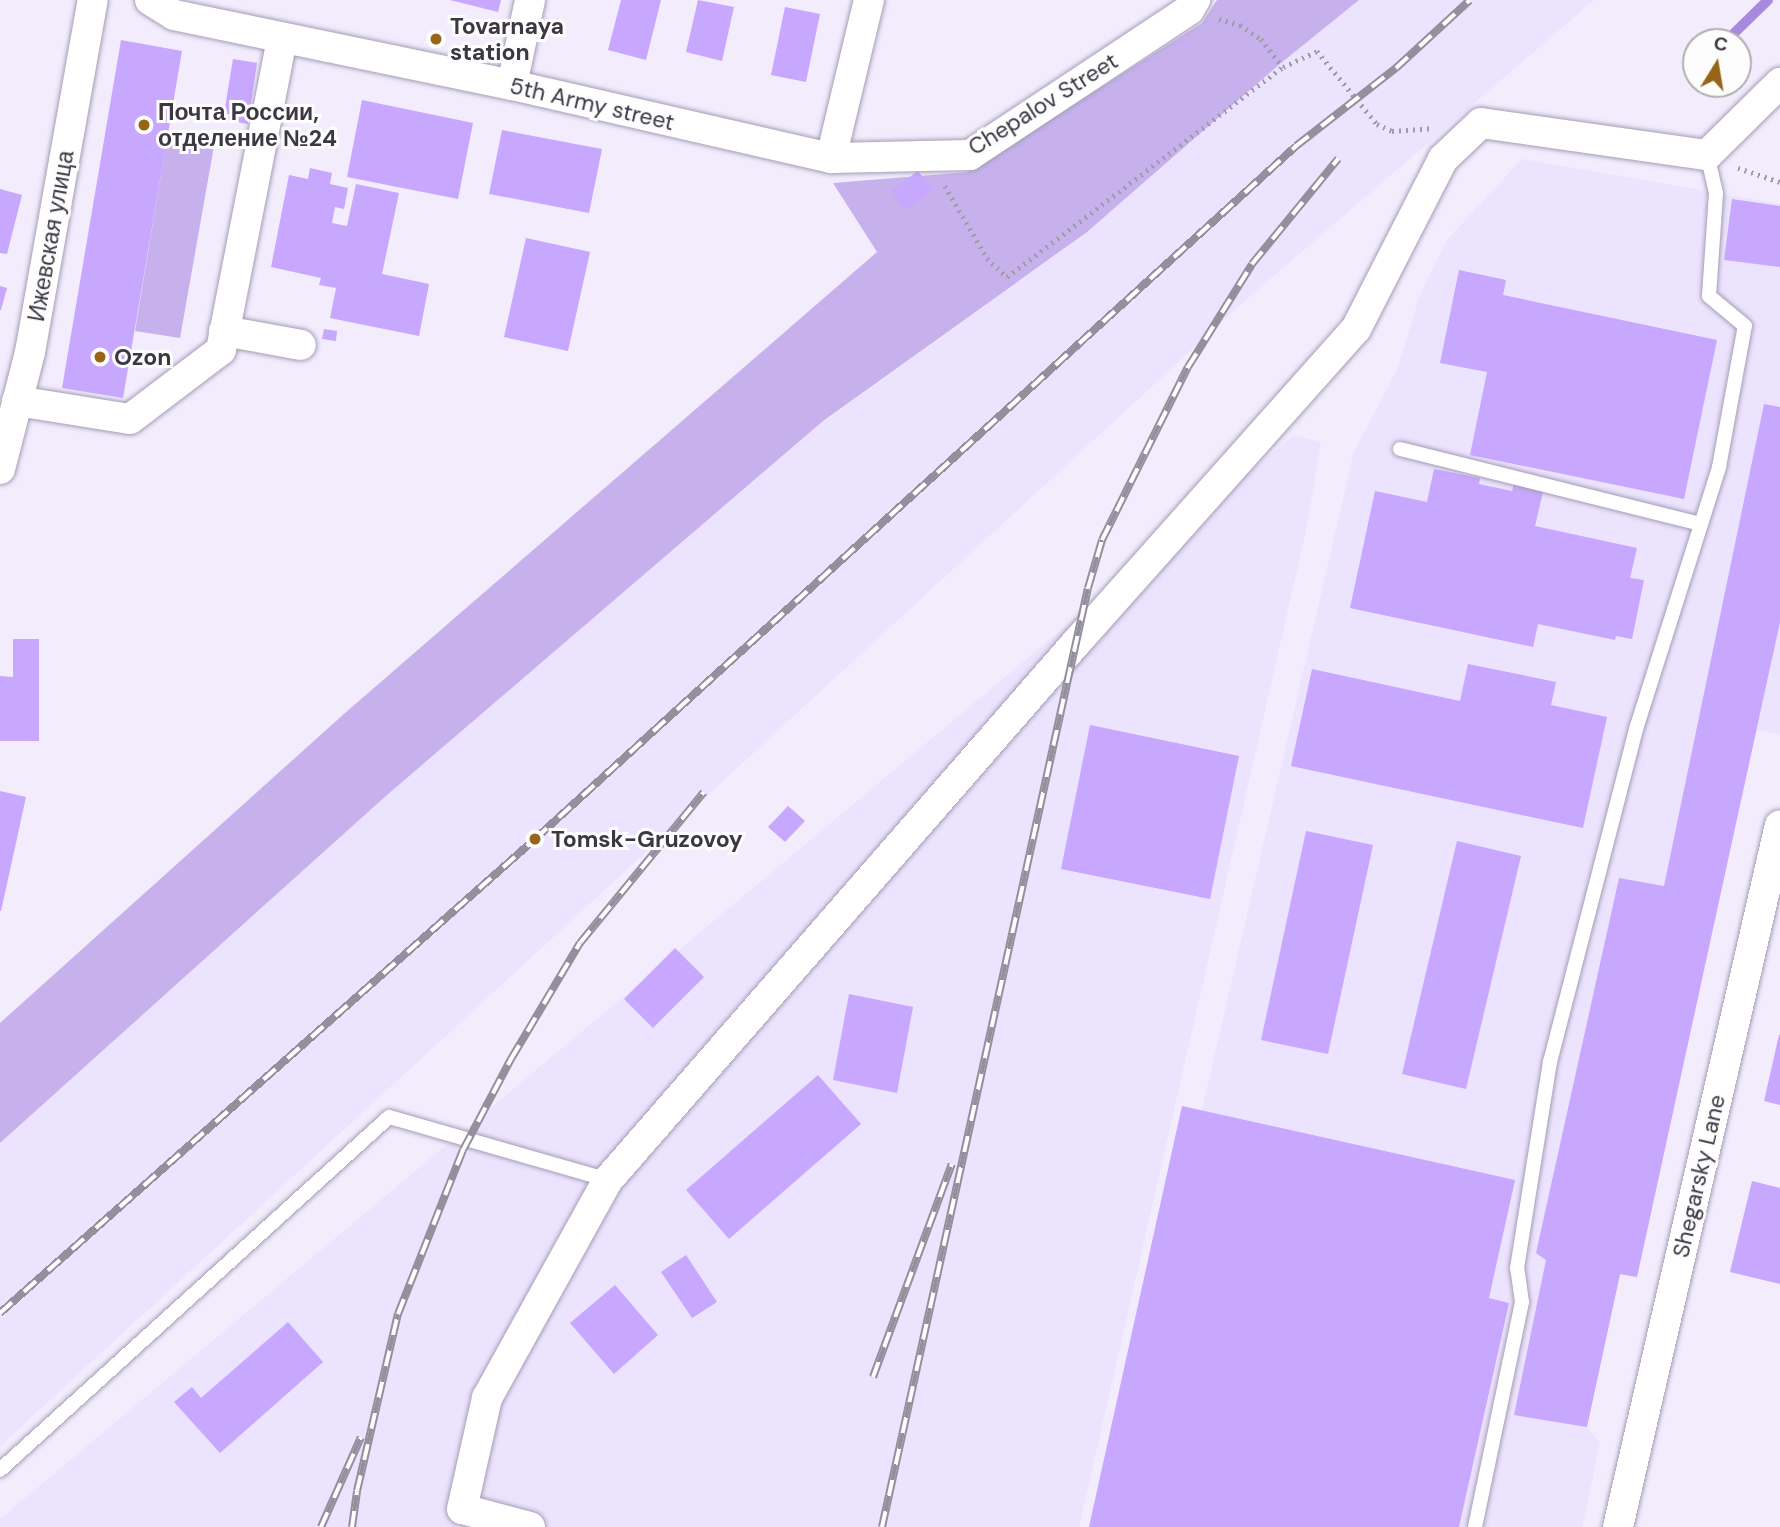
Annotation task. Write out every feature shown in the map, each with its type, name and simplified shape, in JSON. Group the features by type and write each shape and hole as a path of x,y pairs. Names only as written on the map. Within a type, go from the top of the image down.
{"street":[{"name":"Ижевская улица","path":"0,469 30,352 93,0"},
{"name":"5th Army street","path":"150,0 174,15 512,85 831,158"},
{"path":"512,85 530,0"},
{"path":"831,158 869,0"},
{"name":"Chepalov Street","path":"831,158 970,155 1192,5"},
{"path":"17,401 130,419 220,350 282,38"},
{"path":"530,1527 462,1509 488,1398 608,1180 1067,654 1356,329 1443,159 1481,123 1707,155 1780,83"},
{"path":"224,331 302,345"},
{"name":"Shegarsky Lane","path":"1618,1527 1768,927 1780,825"}],"lane":[{"path":"1475,1527 1522,1301 1517,1268 1550,1062 1637,726 1719,467 1745,326 1709,296 1716,192 1707,155"},
{"path":"1401,449 1700,524"},
{"path":"0,1470 389,1117 608,1180"}],"path":[{"path":"1192,5 1240,25 1261,39 1283,67"},
{"path":"928,156 987,258 1007,277 1283,67 1317,51 1377,124 1392,131 1481,123"},
{"path":"1707,155 1780,182"}],"shaded area":[{"path":"1217,0 1359,0 1281,63 1087,232 823,421 387,795 0,1143 0,1023 345,713 877,252 833,183 968,172 1202,23"},
{"path":"1359,0 1594,0 1248,298 0,1446 0,1143 387,795 817,426 1087,232 1281,62"},
{"path":"167,138 214,146 180,338 135,331"},
{"path":"1522,159 1780,204 1780,734 1756,730 1637,1277 1620,1275 1587,1427 1600,1443 1582,1527 1089,1527 1182,1106 1202,1110 1354,452 1397,370 1421,292 1447,240"},
{"path":"1294,435 1321,442 1307,526 1079,1527 0,1527 0,1519"}],"building":[{"path":"450,0 501,0 498,12"},
{"path":"621,0 661,0 646,60 608,50"},
{"path":"698,0 734,7 722,61 686,52"},
{"path":"785,7 820,14 806,82 771,75"},
{"path":"121,40 182,51 123,398 62,388"},
{"path":"233,59 257,63 248,124 223,120"},
{"path":"362,100 473,123 458,199 347,177"},
{"path":"502,130 602,149 589,213 489,194"},
{"path":"310,168 332,173 330,184 348,188 344,209 335,207 332,223 347,226 356,184 399,193 382,274 429,284 419,336 330,318 336,288 319,285 321,278 271,267 289,175 308,179"},
{"path":"918,171 933,190 905,211 891,191"},
{"path":"0,189 22,195 7,254 0,253"},
{"path":"1732,199 1780,206 1780,267 1724,260"},
{"path":"526,238 590,252 568,351 504,337"},
{"path":"1459,270 1506,280 1503,295 1717,340 1684,499 1470,455 1487,372 1440,363"},
{"path":"0,286 7,288 1,310 0,310"},
{"path":"324,329 337,331 336,341 322,339"},
{"path":"1764,404 1780,407 1780,622 1637,1277 1620,1274 1587,1427 1514,1415 1546,1260 1536,1253 1619,878 1664,886"},
{"path":"1434,469 1480,478 1479,484 1512,491 1514,482 1544,488 1535,526 1637,548 1630,578 1644,580 1632,639 1616,636 1615,640 1538,624 1533,647 1350,608 1375,491 1427,502"},
{"path":"13,639 39,639 39,741 0,741 0,676 13,677"},
{"path":"1468,664 1556,682 1551,705 1607,717 1583,828 1291,766 1312,669 1460,701"},
{"path":"1090,725 1239,756 1210,899 1061,869"},
{"path":"0,791 26,797 1,911 0,911"},
{"path":"788,806 805,821 785,842 768,827"},
{"path":"1306,831 1373,845 1328,1054 1261,1040"},
{"path":"1457,841 1521,856 1466,1089 1402,1074"},
{"path":"675,948 704,977 653,1028 624,999"},
{"path":"849,994 913,1007 897,1093 833,1080"},
{"path":"1780,1035 1780,1105 1764,1101"},
{"path":"818,1075 861,1124 729,1239 686,1190"},
{"path":"1182,1106 1515,1180 1489,1298 1509,1303 1459,1527 1089,1527"},
{"path":"1752,1181 1780,1188 1780,1284 1730,1272"},
{"path":"686,1255 717,1302 692,1318 661,1272"},
{"path":"615,1285 658,1335 614,1374 570,1323"},
{"path":"288,1322 323,1362 220,1453 174,1402 192,1387 201,1398"}],"waterway":[{"path":"1739,28 1768,0"}],"railway":[{"path":"0,1313 535,839 1296,146 1396,68 1470,0"},
{"path":"882,1527 1088,588 1102,540 1188,367 1252,264 1338,159"},
{"path":"352,1527 357,1491 398,1314 463,1150 511,1059 580,943 704,792"},
{"path":"873,1377 952,1164"},
{"path":"321,1527 361,1437"}],"place":[{"name":"Tovarnaya station","path":"436,39"},
{"name":"Почта России, отделение №24","path":"144,125"},
{"name":"Ozon","path":"100,357"},
{"name":"Tomsk-Gruzovoy","path":"535,839"}]}
